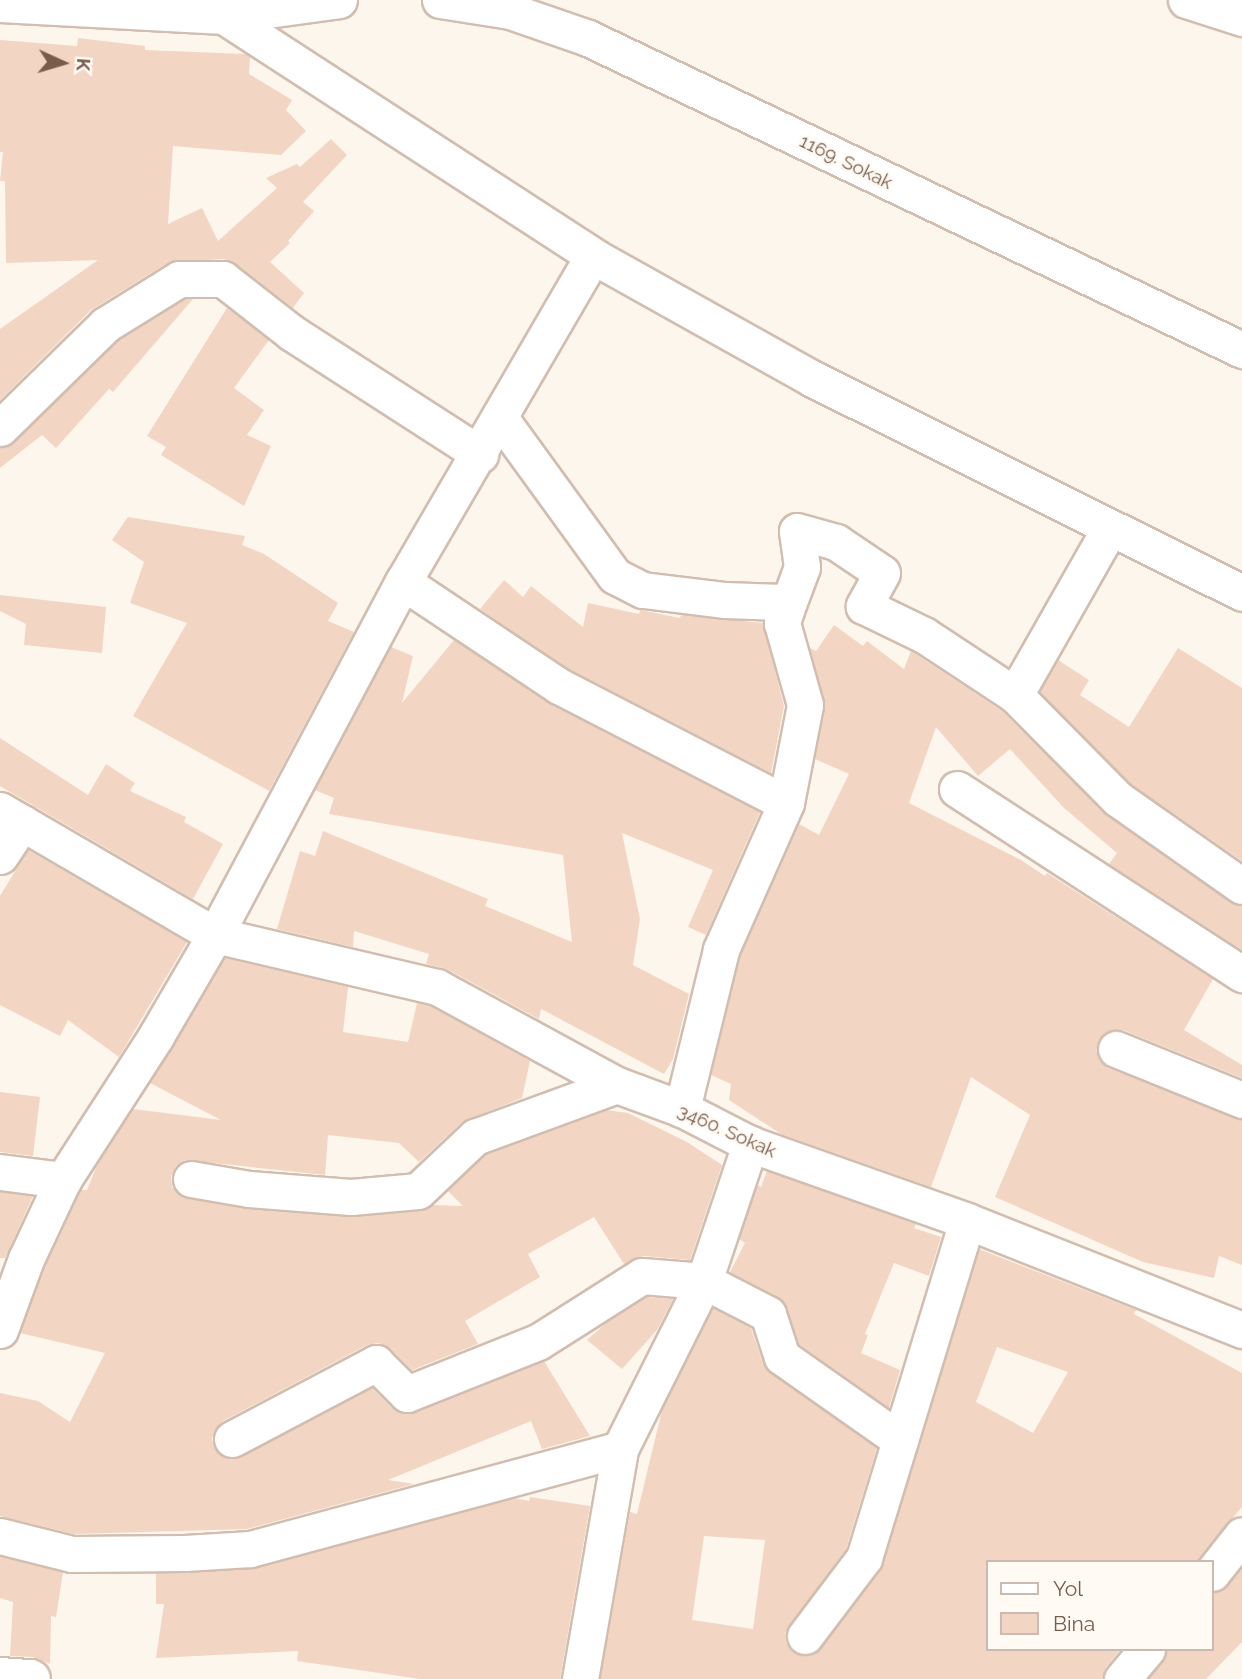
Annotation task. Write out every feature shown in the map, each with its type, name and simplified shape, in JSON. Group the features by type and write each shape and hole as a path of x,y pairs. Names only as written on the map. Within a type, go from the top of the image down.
{"street":[{"path":"0,4 224,16 339,0"},
{"name":"1169. Sokak","path":"440,0 510,11 588,38 1242,350"},
{"path":"1186,0 1242,18"},
{"path":"224,16 593,256 813,379 1242,593"},
{"path":"0,1330 26,1259 63,1180 156,1035 215,935 403,582 593,256"},
{"path":"0,428 105,325 179,279 223,279 292,333 480,454"},
{"path":"500,418 615,576 643,590 724,600 782,602 786,610"},
{"path":"1015,695 1110,528"},
{"path":"682,1109 721,950 786,803 805,705 782,622 802,567 797,531 836,542 882,573 864,606 924,635 1015,695 1118,799 1242,886"},
{"path":"403,582 559,686 786,803"},
{"path":"957,789 1242,974"},
{"path":"0,856 11,817"},
{"name":"3460. Sokak","path":"11,817 215,935 437,987 617,1085 682,1109 750,1144 967,1222 1242,1330"},
{"path":"1116,1049 1242,1100"},
{"path":"191,1179 249,1189 351,1197 418,1191 475,1137 617,1085"},
{"path":"580,1679 620,1449 704,1281 750,1144"},
{"path":"0,1172 63,1180"},
{"path":"806,1636 864,1558 967,1222"},
{"path":"232,1439 376,1363 407,1394 538,1342 642,1276 704,1281 768,1314 782,1357 900,1440"},
{"path":"0,1536 72,1554 185,1553 250,1549 620,1449"},
{"path":"1214,1570 1242,1535"},
{"path":"1122,1679 1145,1651"},
{"path":"0,1677 31,1679"}],"building":[{"path":"78,38 145,46 145,50 246,54 250,57 249,74 292,100 286,110 306,131 281,155 173,146 168,224 202,208 218,241 277,188 266,178 297,164 300,167 331,139 347,155 303,202 314,211 288,241 290,243 270,262 304,293 293,308 235,263 223,259 169,262 91,310 0,400 0,329 98,260 6,263 5,181 0,181 3,152 0,152 0,40 77,46"},
{"path":"185,299 193,299 113,392 109,389 56,448 42,435 0,468 0,448 14,442 118,341"},
{"path":"227,308 269,340 234,388 264,410 247,435 271,446 244,506 161,455 166,447 147,436"},
{"path":"128,517 245,536 242,545 264,554 338,603 328,621 354,632 269,791 133,716 187,623 130,603 144,562 112,540"},
{"path":"504,580 523,597 531,586 583,627 588,603 639,614 640,610 680,618 681,615 763,623 784,706 771,773 569,669 480,609"},
{"path":"0,595 106,607 102,653 24,645 26,624 0,611"},
{"path":"834,625 863,646 867,641 904,669 911,651 1002,711 1106,815 1230,902 1242,906 1242,950 1109,864 1117,853 1064,808 1010,749 978,776 936,727 909,803 1021,860 1045,876 1047,873 1213,979 1184,1030 1242,1065 1242,1078 1123,1030 1104,1033 1098,1041 1096,1051 1100,1061 1108,1068 1242,1120 1242,1265 1219,1256 1214,1278 1143,1262 995,1197 1030,1115 971,1077 931,1187 781,1134 729,1100 731,1084 711,1075 740,957 799,824 819,835 849,774 815,759 824,700 810,648 816,651"},
{"path":"454,640 550,704 760,812 706,935 688,927 713,870 622,833 640,919 633,965 689,994 673,1059 664,1074 541,1009 539,1019 447,969 426,964 429,954 354,931 353,947 277,929 300,851 315,856 323,831 488,899 485,906 572,942 563,855 329,814 334,798 315,790 391,647 413,656 402,703"},
{"path":"1178,648 1242,688 1242,861 1131,784 1040,692 1058,660 1089,680 1080,695 1129,727"},
{"path":"0,738 88,795 106,764 135,783 130,791 186,817 184,822 223,844 193,899 0,786"},
{"path":"28,850 187,942 119,1057 68,1020 60,1036 0,1005 0,896"},
{"path":"225,958 348,987 343,1032 408,1042 417,1003 430,1006 530,1061 522,1098 462,1122 419,1162 399,1143 328,1135 325,1175 185,1160 176,1166 171,1176 172,1187 179,1195 247,1209 350,1217 420,1211 432,1205 463,1206 448,1191 486,1154 606,1110 628,1113 687,1142 722,1165 690,1260 644,1256 624,1264 594,1217 528,1254 540,1277 465,1321 478,1344 412,1370 390,1348 378,1343 367,1345 223,1421 215,1429 212,1439 215,1449 222,1456 241,1457 372,1388 393,1409 404,1414 414,1413 544,1361 590,1436 542,1449 531,1421 388,1480 414,1484 247,1529 74,1534 0,1516 0,1393 38,1401 70,1422 105,1353 20,1333 45,1267 81,1190 87,1190 98,1163 133,1109 221,1120 150,1083"},
{"path":"0,1092 40,1097 33,1156 0,1152"},
{"path":"767,1171 916,1224 914,1228 941,1237 929,1276 894,1263 865,1334 868,1335 861,1353 900,1370 889,1408 799,1344 787,1308 778,1297 730,1272 745,1243 739,1239 757,1185 761,1187"},
{"path":"0,1192 33,1196 5,1258 0,1258"},
{"path":"979,1249 1136,1310 1134,1314 1242,1373 1242,1507 1198,1560 986,1560 986,1651 1119,1651 1106,1667 1102,1679 600,1679 630,1512 637,1514 662,1410 713,1308 751,1328 763,1363 770,1373 877,1448 846,1549 785,1633 786,1643 792,1652 802,1656 812,1655 821,1648 883,1564","holes":["997,1347 1068,1372 1033,1433 976,1402","704,1536 765,1540 753,1629 692,1620"]},
{"path":"647,1297 673,1299 657,1330 622,1369 587,1340 606,1323"},
{"path":"530,1497 590,1506 560,1679 420,1679 297,1661 298,1651 156,1658 164,1604 156,1604 156,1573 255,1568 514,1498 529,1501"},
{"path":"0,1557 63,1572 56,1617 51,1616 50,1664 33,1657 10,1656 13,1602 0,1598"},
{"path":"1242,1567 1242,1642 1206,1679 1148,1679 1163,1661 1166,1651 1214,1651 1214,1592 1227,1586"}]}
